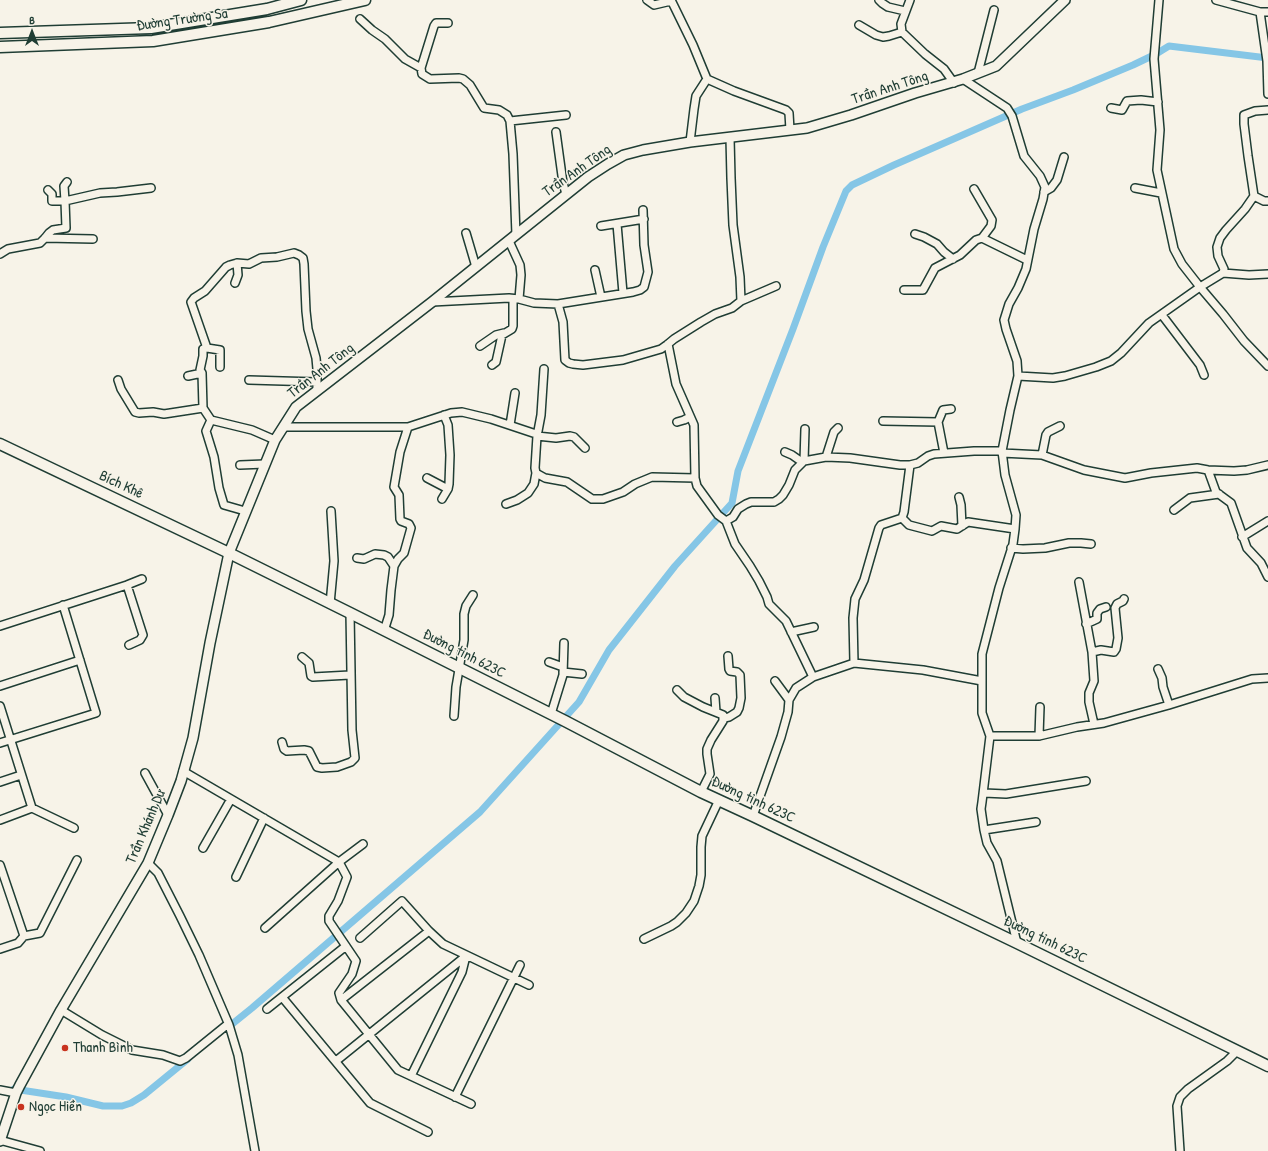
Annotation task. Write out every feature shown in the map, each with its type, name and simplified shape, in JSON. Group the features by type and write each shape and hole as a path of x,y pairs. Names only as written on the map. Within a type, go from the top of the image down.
{"main road":[{"name":"Đường Trường Sa","path":"0,33 151,28 267,10 301,0"},
{"name":"Đường Trường Sa","path":"0,47 153,41 269,22 365,0"},
{"path":"151,28 153,41"},
{"name":"Bích Khê","path":"0,444 229,553"},
{"name":"Đường tỉnh 623C","path":"229,553 563,720 701,792 1018,943 1268,1066"}],"street":[{"path":"647,0 654,5 674,1 707,79 734,91 786,110 789,114 790,130"},
{"path":"879,0 888,7 905,11"},
{"path":"910,0 901,24 902,32 925,54 944,69 954,83"},
{"name":"Trần Anh Tông","path":"229,553 275,440 296,406 317,386 432,302 588,177 624,155 643,150 690,142 807,128 915,93 954,83 996,66 1066,0"},
{"path":"1159,0 1154,56 1160,130 1157,170 1161,193 1177,256 1244,341 1268,366"},
{"path":"1216,0 1260,12 1268,12"},
{"path":"978,74 994,10"},
{"path":"1260,12 1267,61 1268,94"},
{"path":"360,18 372,30 385,39 405,59 421,68"},
{"path":"448,23 436,23 434,26 421,68 422,74 430,79 459,78 467,82 484,108 502,111 507,115 510,121 513,154 512,238 520,265 521,275 512,329 496,335 480,346"},
{"path":"859,25 876,35 883,37 902,32"},
{"path":"690,142 696,96 707,79"},
{"path":"963,79 1007,108 1011,114 1024,156 1043,181 1045,187 1026,269 1018,288 1008,304 1004,320 1017,361 1018,376 1002,452 1005,475 1016,516 1011,548 982,654 982,713 990,736 981,809 987,843 997,861 1018,943"},
{"path":"1111,108 1122,110 1127,101 1141,100 1158,102"},
{"path":"1223,273 1224,269 1218,256 1220,238 1254,196 1244,115 1268,110"},
{"path":"510,121 566,115"},
{"path":"556,132 563,183 566,194"},
{"path":"730,138 733,225 740,277 741,301"},
{"path":"1044,192 1051,188 1056,180 1064,157"},
{"path":"0,254 8,249 40,243 49,232 66,228 64,186 68,182"},
{"path":"48,190 52,194 52,202 65,201 100,192 117,192 151,188"},
{"path":"1135,188 1161,193"},
{"path":"904,290 923,290 935,268 960,255 976,240 982,238 992,220 974,189"},
{"path":"1254,196 1264,201 1268,201"},
{"path":"432,302 516,299 534,303 558,304 640,290 644,287 648,272 644,245 644,210"},
{"path":"601,226 644,219"},
{"path":"616,224 623,293"},
{"path":"466,233 476,266"},
{"path":"915,234 938,244 944,252 953,259"},
{"path":"45,238 93,239"},
{"path":"982,238 1027,260"},
{"path":"207,348 191,302 194,298 205,291 226,267 237,263 249,264 261,258 277,257 294,253 303,258 306,311 308,329 316,358 317,386 249,380"},
{"path":"235,283 238,276 237,263"},
{"path":"595,270 601,296"},
{"path":"1018,376 1053,378 1096,367 1111,361 1122,353 1149,323 1200,287 1223,273 1249,275 1268,274"},
{"path":"558,304 563,322 565,360 569,364 583,365 623,360 661,349 674,339 715,314 732,308 741,301 776,286"},
{"path":"1162,315 1200,365 1204,375"},
{"path":"492,365 496,362 501,339 504,333"},
{"path":"668,344 676,384 690,417 694,431 695,478 697,486 722,518 735,544 759,581 769,604 786,621 813,677"},
{"path":"220,367 220,350 207,348 203,349 200,370 202,374 204,408 211,420 252,430 275,440"},
{"path":"506,504 517,500 528,493 534,484 536,473 536,435 541,415 544,369"},
{"path":"188,376 202,374"},
{"path":"118,380 121,389 135,412 153,412 164,414 204,408"},
{"path":"510,425 516,394"},
{"path":"944,453 938,422 942,410 951,409"},
{"path":"283,427 408,427 451,413 462,412 491,419 536,435 556,438 570,436 574,437 585,448"},
{"path":"442,499 448,489 450,455 448,425 444,415"},
{"path":"677,422 690,417"},
{"path":"211,420 206,431 214,457 219,488 224,505 245,511"},
{"path":"883,421 938,422"},
{"path":"1042,455 1046,435 1048,432 1060,426"},
{"path":"384,631 389,615 390,590 394,566 404,553 411,528 409,524 401,521 400,519 399,495 394,487 400,452 408,427"},
{"path":"826,457 834,432 838,428"},
{"path":"722,518 733,517 738,509 750,502 774,502 783,495 795,470 803,461 805,429"},
{"path":"785,452 803,461 826,457 850,458 900,465 918,463 928,456 944,453 974,451 1042,455 1084,470 1125,478 1151,473 1197,468 1234,471 1247,470 1268,465"},
{"path":"240,465 265,464"},
{"path":"902,518 910,465"},
{"path":"1208,470 1215,490 1231,503 1247,548 1258,559 1268,577"},
{"path":"536,473 545,478 567,482 592,499 597,500 623,492 635,484 652,477 695,478"},
{"path":"427,478 448,489"},
{"path":"1174,510 1190,498 1219,494"},
{"path":"958,497 961,504 962,526"},
{"path":"330,604 334,561 331,511"},
{"path":"902,518 909,525 932,531 941,526 957,529 968,522 1015,529"},
{"path":"854,663 854,599 864,580 879,528 881,525 902,518"},
{"path":"1242,536 1268,521"},
{"path":"1011,548 1045,548 1069,543 1091,544"},
{"name":"Trần Khánh Dư","path":"0,1141 18,1090 61,1010 148,863 168,814 193,738 210,643 229,553"},
{"path":"358,558 364,559 375,554 384,554 394,566"},
{"path":"0,626 142,579"},
{"path":"1079,582 1092,652 1094,681 1089,693 1094,724"},
{"path":"127,585 143,635 140,640 129,645"},
{"path":"454,716 456,687 464,640 464,614 466,606 473,595"},
{"path":"1092,652 1101,650 1114,652 1116,649 1118,638 1115,608 1117,604 1123,601 1124,598"},
{"path":"0,743 96,713 63,605"},
{"path":"1086,624 1097,619 1097,613 1100,608 1106,607"},
{"path":"282,742 284,749 287,752 304,750 310,751 317,767 337,767 355,758 352,730 350,675 350,613"},
{"path":"791,632 814,627"},
{"path":"551,714 557,698 563,669 564,643"},
{"path":"701,792 710,774 707,748 724,718 737,712 741,698 740,675 738,672 730,671 728,656"},
{"path":"302,657 309,663 311,676 313,677 350,675"},
{"path":"0,686 80,660"},
{"path":"549,662 563,669 582,674"},
{"path":"753,816 786,722 789,700 796,688 813,677 854,663 923,670 982,681"},
{"path":"1158,669 1169,705"},
{"path":"990,736 1039,736 1077,727 1104,723 1169,705 1252,679 1268,678"},
{"path":"775,681 789,700"},
{"path":"677,690 684,697 702,707 723,715 724,718"},
{"path":"715,698 716,712"},
{"path":"0,706 32,808"},
{"path":"1039,736 1040,708"},
{"path":"183,771 339,862 348,877 328,921 356,961 352,974 339,993 341,1000 398,1070 471,1104"},
{"path":"144,773 168,814"},
{"path":"0,782 21,775"},
{"path":"984,792 1006,794 1086,782"},
{"path":"203,848 230,799"},
{"path":"644,939 677,922 694,902 700,886 702,836 719,800"},
{"path":"0,820 32,808 74,828"},
{"path":"236,877 264,818"},
{"path":"984,830 1036,822"},
{"path":"265,928 339,862 363,844"},
{"path":"0,949 18,943 24,936 40,933 77,860"},
{"path":"148,863 158,873 177,910 199,955 229,1026 238,1055 255,1151"},
{"path":"0,865 24,936"},
{"path":"360,938 402,901 443,944 528,986"},
{"path":"341,1000 429,931"},
{"path":"267,1009 346,946"},
{"path":"336,1062 466,956"},
{"path":"411,1076 462,972 466,956"},
{"path":"455,1097 520,965"},
{"path":"282,997 370,1103 428,1132"},
{"path":"61,1010 102,1035 128,1048 138,1052 164,1055 180,1061 229,1026"},
{"path":"1180,1151 1177,1106 1180,1097 1188,1089 1228,1061 1237,1051"},
{"path":"0,1090 18,1090"},
{"path":"0,1141 40,1151"}],"waterway":[{"path":"226,1029 480,812 579,702 609,650 675,566 732,503 738,471 823,247 846,191 852,185 1022,109 1133,65 1169,46 1268,58"},
{"path":"14,1089 66,1097 103,1106 122,1106 131,1103 144,1095 188,1059"}],"place":[{"name":"Thanh Bình","path":"65,1048"},
{"name":"Ngọc Hiền","path":"21,1107"}]}
